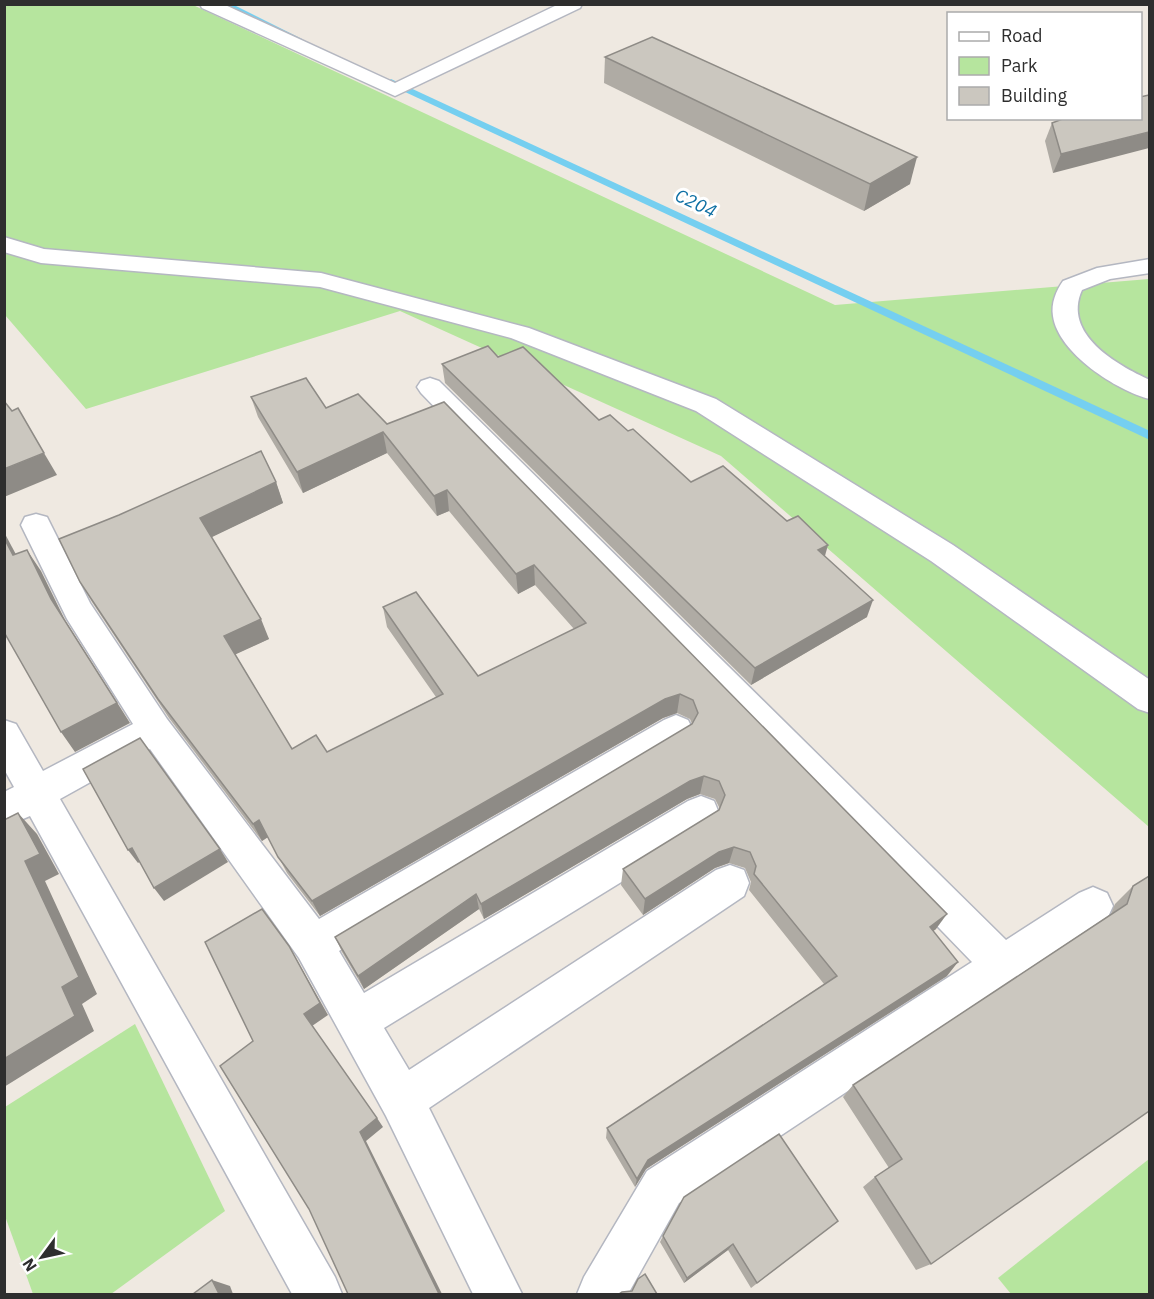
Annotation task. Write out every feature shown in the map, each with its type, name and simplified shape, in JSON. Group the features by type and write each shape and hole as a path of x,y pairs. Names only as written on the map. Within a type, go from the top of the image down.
{"street":[{"path":"208,4 403,86 565,6"},
{"path":"4,244 41,256 321,280 520,333 706,405 942,553 1149,699"},
{"path":"1149,266 1105,273 1072,286 1064,304 1069,328 1088,355 1149,391"},
{"path":"430,387 1002,964"},
{"path":"36,525 78,610 155,729 313,944 402,1100 498,1294"},
{"path":"21,801 155,729"},
{"path":"313,944 676,730"},
{"path":"4,735 21,801 318,1294"},
{"path":"356,1021 701,813"},
{"path":"402,1100 730,883"},
{"path":"602,1294 663,1187 1093,906"}],"green space":[{"path":"4,5 193,5 835,305 1149,279 1149,827 721,456 400,311 86,409 5,315"},
{"path":"135,1024 225,1211 111,1294 33,1294 5,1216 5,1107"},
{"path":"1149,1159 1149,1294 1011,1294 998,1278"}],"building":[{"path":"652,37 917,157 870,184 605,57"},
{"path":"1149,95 1149,132 1061,154 1052,123 1060,120 1142,120 1142,97"},
{"path":"488,346 498,357 523,347 599,420 610,415 628,431 633,429 691,482 723,466 787,521 798,516 828,545 818,550 873,600 755,668 442,364"},
{"path":"306,378 326,408 358,394 387,424 444,402 947,914 930,927 958,962 648,1160 637,1179 607,1128 837,976 754,874 756,866 750,852 734,847 719,852 645,899 623,869 719,810 725,795 719,781 704,776 690,781 481,904 476,894 358,976 335,937 692,724 698,713 693,700 680,694 665,699 312,901 278,857 259,820 253,824 158,699 80,582 59,539 119,515 261,451 276,482 200,518 261,619 224,636 292,749 316,735 327,752 443,694 383,607 416,592 478,676 586,623 534,565 516,574 447,490 434,496 383,432 297,472 251,397"},
{"path":"4,401 12,411 18,408 44,453 4,469"},
{"path":"4,538 13,555 27,550 51,599 117,703 61,732 4,632"},
{"path":"140,738 220,849 154,888 132,848 128,850 83,769"},
{"path":"18,813 40,854 25,861 79,977 62,987 75,1016 4,1059 4,820"},
{"path":"1149,876 1149,1111 931,1264 875,1177 902,1159 853,1085 1127,904 1133,886"},
{"path":"262,909 289,946 320,1003 304,1014 377,1118 360,1132 439,1294 348,1294 309,1209 220,1066 253,1041 205,942"},
{"path":"779,1134 838,1221 757,1283 733,1244 687,1278 663,1236 684,1197"},
{"path":"645,1274 657,1294 619,1294 632,1291 638,1279"},
{"path":"212,1280 219,1294 193,1294"}],"waterway":[{"name":"C204","path":"225,4 298,39"},
{"name":"C204","path":"391,82 1150,436"}]}
